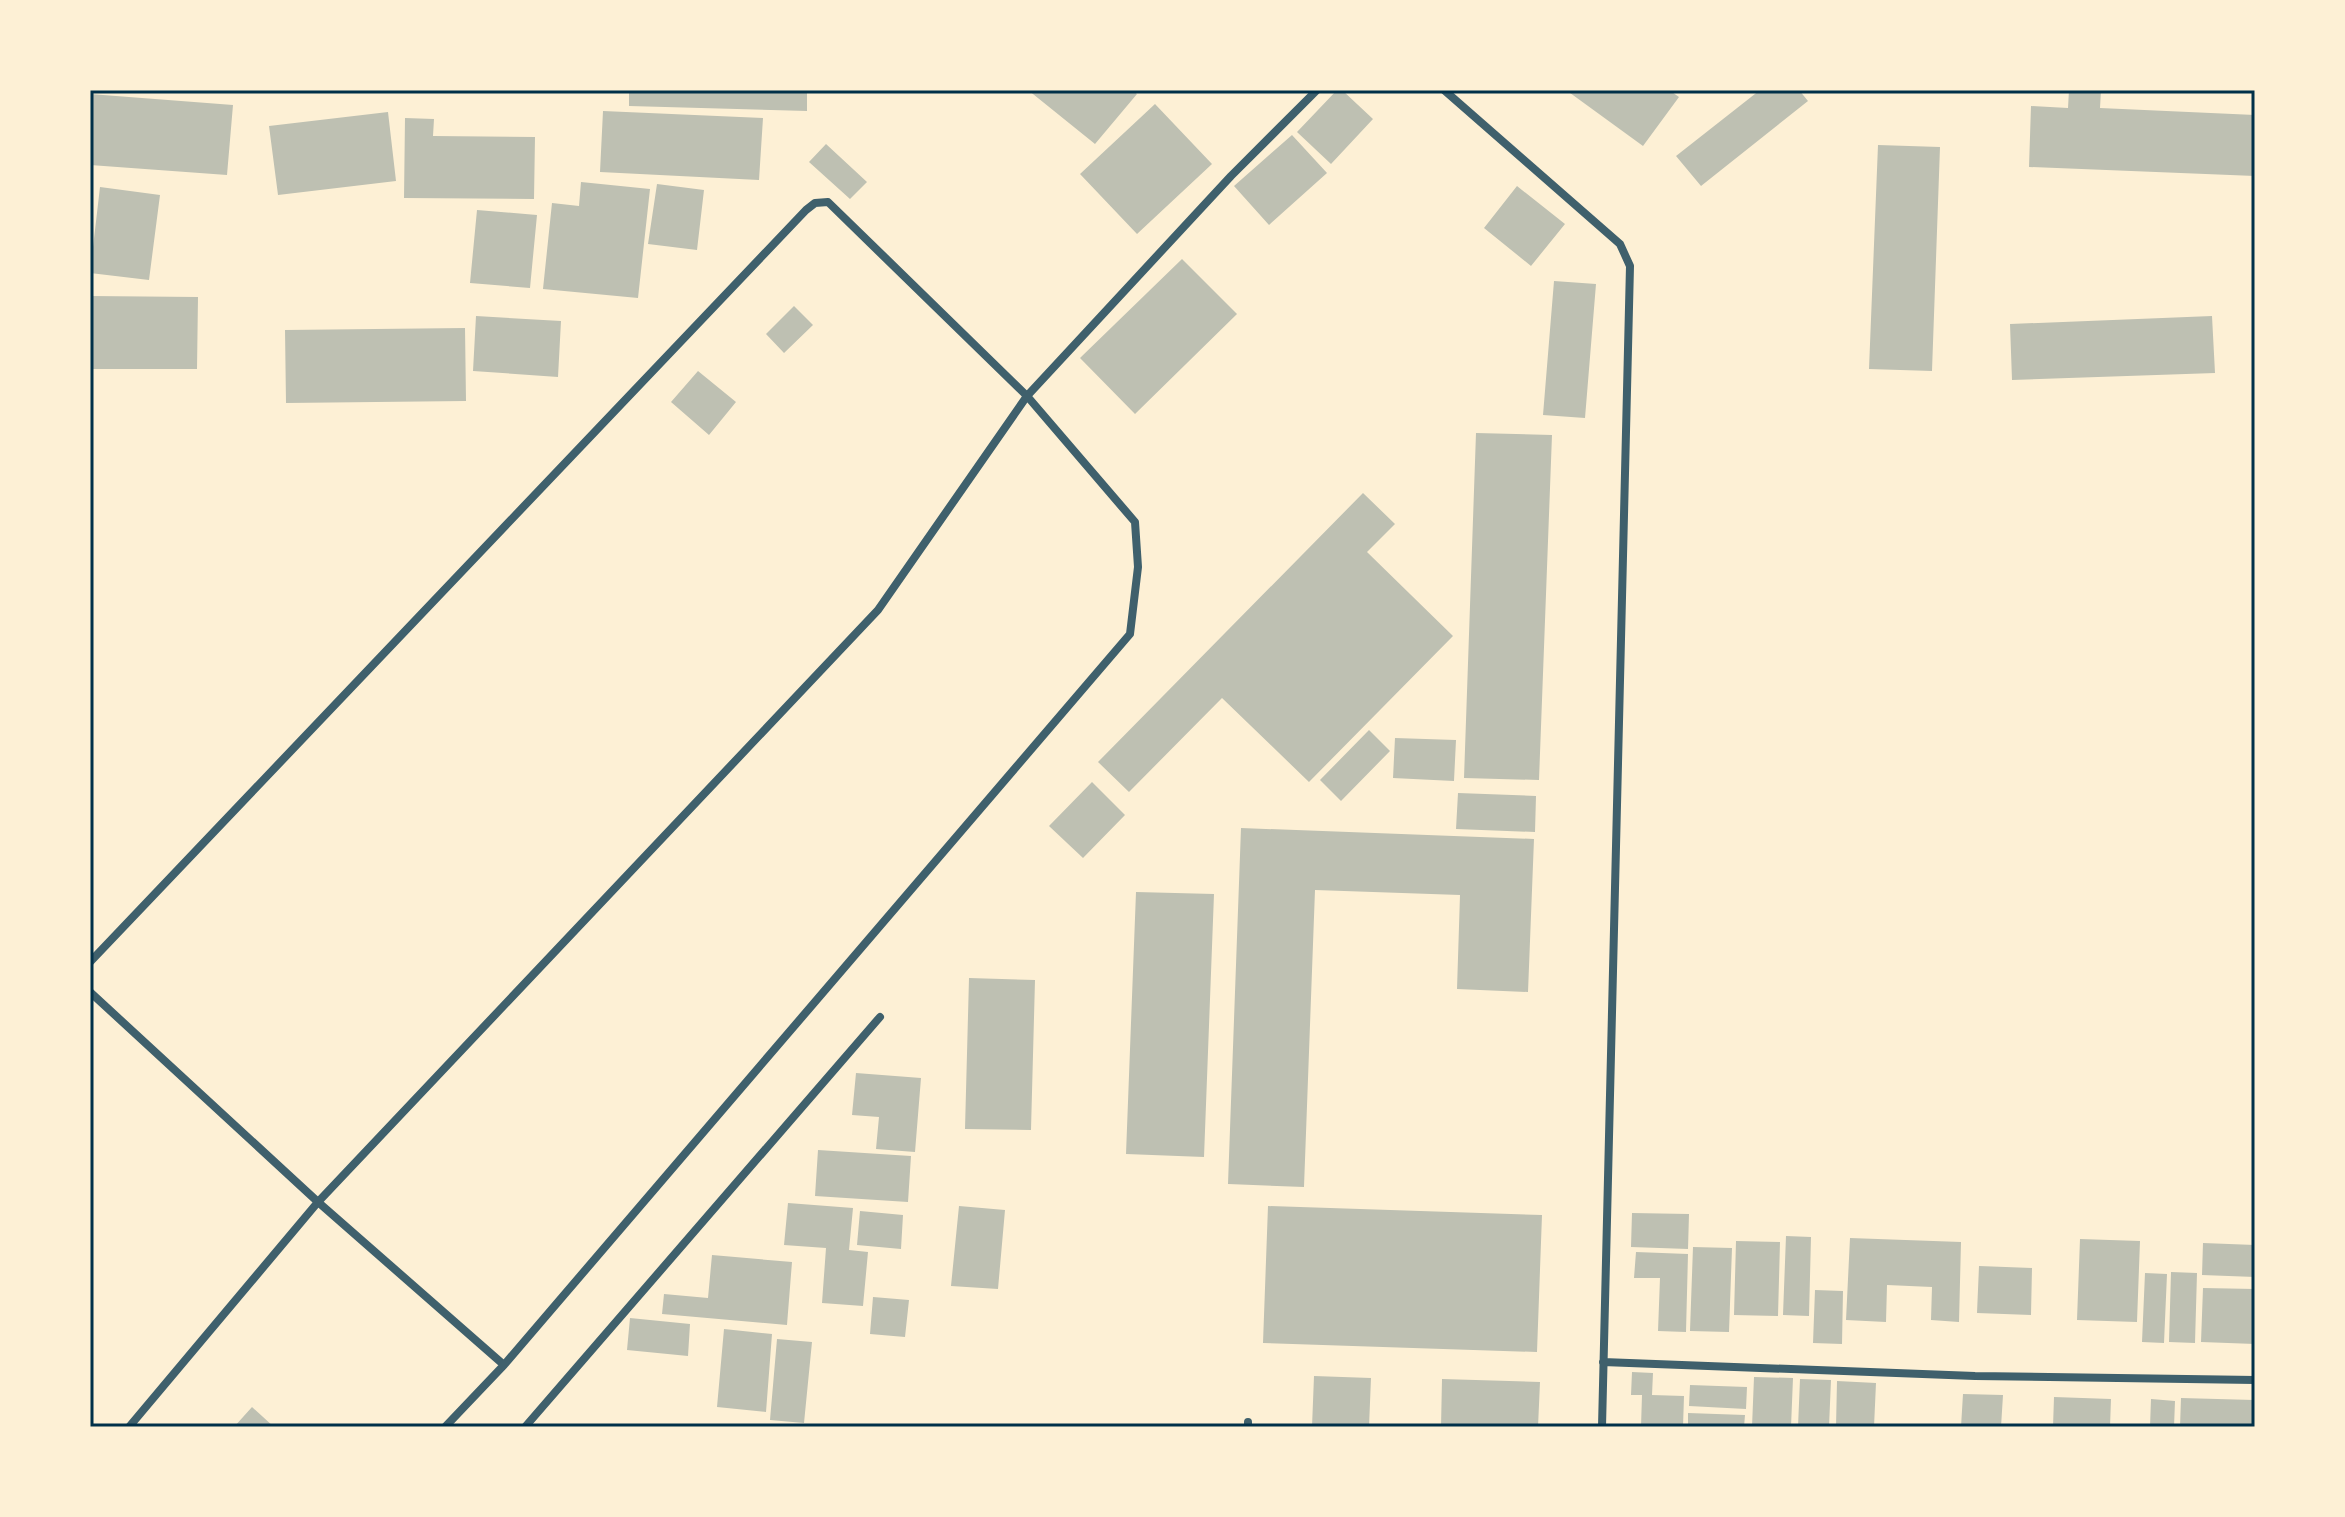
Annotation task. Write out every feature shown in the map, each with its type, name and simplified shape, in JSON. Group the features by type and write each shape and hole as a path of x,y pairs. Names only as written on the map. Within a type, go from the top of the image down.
{"street":[{"path":"129,1427 318,1202 878,610 1027,396 1231,176 1317,90"},
{"path":"1444,90 1620,244 1630,266 1602,1427"},
{"path":"90,962 815,203 828,202 1027,396 1135,522 1138,567 1130,634 504,1365 445,1427"},
{"path":"90,992 318,1202 504,1365"},
{"path":"525,1427 880,1017"},
{"path":"1603,1362 1959,1376 2255,1380"}],"building":[{"path":"629,90 807,90 807,111 629,106"},
{"path":"1028,90 1132,90 1137,94 1095,144"},
{"path":"1337,90 1342,90 1373,119 1331,164 1297,132"},
{"path":"1566,90 1669,90 1679,97 1643,146"},
{"path":"1760,90 1799,90 1808,101 1701,186 1676,156"},
{"path":"2069,90 2101,90 2100,108 2255,115 2255,176 2029,167 2031,106 2068,108"},
{"path":"90,94 233,105 227,175 90,165"},
{"path":"1155,104 1212,164 1137,234 1080,174"},
{"path":"603,111 763,118 759,180 600,172"},
{"path":"388,112 396,181 278,195 269,126"},
{"path":"405,118 434,119 433,136 535,137 534,199 404,198"},
{"path":"1292,135 1327,173 1269,225 1234,186"},
{"path":"826,144 867,182 850,199 809,162"},
{"path":"1878,145 1940,147 1932,371 1869,369"},
{"path":"581,182 650,189 638,298 543,289 552,203 579,206"},
{"path":"657,184 704,190 697,250 648,244"},
{"path":"1517,186 1565,224 1531,266 1484,228"},
{"path":"100,187 160,195 149,280 90,273"},
{"path":"477,210 537,215 530,288 470,283"},
{"path":"1182,259 1237,314 1135,414 1080,358"},
{"path":"1554,281 1596,284 1585,418 1543,415"},
{"path":"90,296 198,297 197,369 90,369"},
{"path":"794,306 813,325 784,353 766,334"},
{"path":"476,316 561,321 558,377 473,371"},
{"path":"2212,316 2215,373 2012,380 2010,324"},
{"path":"465,328 466,401 286,403 285,330"},
{"path":"698,371 736,402 709,435 671,402"},
{"path":"1476,433 1552,435 1539,780 1464,778"},
{"path":"1363,493 1395,524 1367,552 1453,636 1309,782 1222,698 1129,792 1098,762"},
{"path":"1369,730 1390,751 1341,801 1320,780"},
{"path":"1395,738 1456,740 1454,781 1393,778"},
{"path":"1092,782 1125,815 1083,858 1049,826"},
{"path":"1458,793 1536,796 1535,832 1456,829"},
{"path":"1241,828 1534,839 1528,992 1457,989 1460,895 1315,890 1304,1187 1228,1184"},
{"path":"1136,892 1214,894 1204,1157 1126,1154"},
{"path":"969,978 1035,980 1031,1130 965,1129"},
{"path":"856,1073 921,1078 915,1152 876,1149 879,1117 852,1115"},
{"path":"818,1150 911,1156 908,1202 815,1196"},
{"path":"788,1203 853,1208 849,1250 868,1252 863,1306 822,1303 826,1248 784,1245"},
{"path":"959,1206 1005,1210 998,1289 951,1286"},
{"path":"1268,1206 1542,1215 1537,1352 1263,1343"},
{"path":"860,1211 903,1215 901,1249 857,1245"},
{"path":"1632,1213 1689,1214 1688,1249 1631,1247"},
{"path":"1786,1236 1811,1237 1809,1316 1783,1315"},
{"path":"1850,1238 1961,1242 1959,1322 1931,1320 1932,1287 1887,1285 1886,1322 1846,1320"},
{"path":"2080,1239 2140,1241 2137,1322 2077,1320"},
{"path":"1736,1241 1780,1242 1778,1316 1734,1315"},
{"path":"2203,1243 2255,1245 2255,1277 2202,1275"},
{"path":"1693,1247 1732,1248 1729,1332 1690,1331"},
{"path":"1636,1252 1688,1254 1686,1332 1658,1331 1660,1278 1634,1278"},
{"path":"712,1255 792,1262 787,1325 662,1314 664,1294 708,1298"},
{"path":"1979,1266 2032,1268 2031,1315 1977,1313"},
{"path":"2171,1272 2197,1273 2195,1343 2169,1342"},
{"path":"2145,1273 2167,1274 2164,1343 2142,1342"},
{"path":"2203,1288 2255,1289 2255,1344 2201,1342"},
{"path":"1815,1290 1843,1291 1842,1344 1813,1343"},
{"path":"873,1297 909,1300 905,1337 870,1334"},
{"path":"630,1318 690,1324 688,1356 627,1350"},
{"path":"724,1329 772,1334 766,1412 717,1407"},
{"path":"777,1339 812,1342 804,1423 770,1420"},
{"path":"1632,1372 1653,1373 1652,1395 1684,1396 1683,1427 1641,1427 1642,1395 1631,1395"},
{"path":"1314,1376 1371,1378 1369,1427 1312,1427"},
{"path":"1754,1377 1793,1378 1791,1427 1752,1427"},
{"path":"1442,1379 1540,1382 1538,1427 1441,1427"},
{"path":"1800,1379 1831,1380 1829,1427 1798,1427"},
{"path":"1837,1381 1876,1383 1874,1427 1836,1427"},
{"path":"1690,1385 1747,1387 1746,1409 1689,1406"},
{"path":"1963,1394 2003,1395 2001,1427 1961,1427"},
{"path":"2054,1397 2111,1399 2110,1427 2053,1427"},
{"path":"2181,1398 2254,1400 2253,1427 2180,1427"},
{"path":"2151,1399 2175,1401 2174,1427 2150,1427"},
{"path":"252,1407 274,1427 234,1427"},
{"path":"1688,1413 1745,1415 1744,1427 1688,1427"}]}
